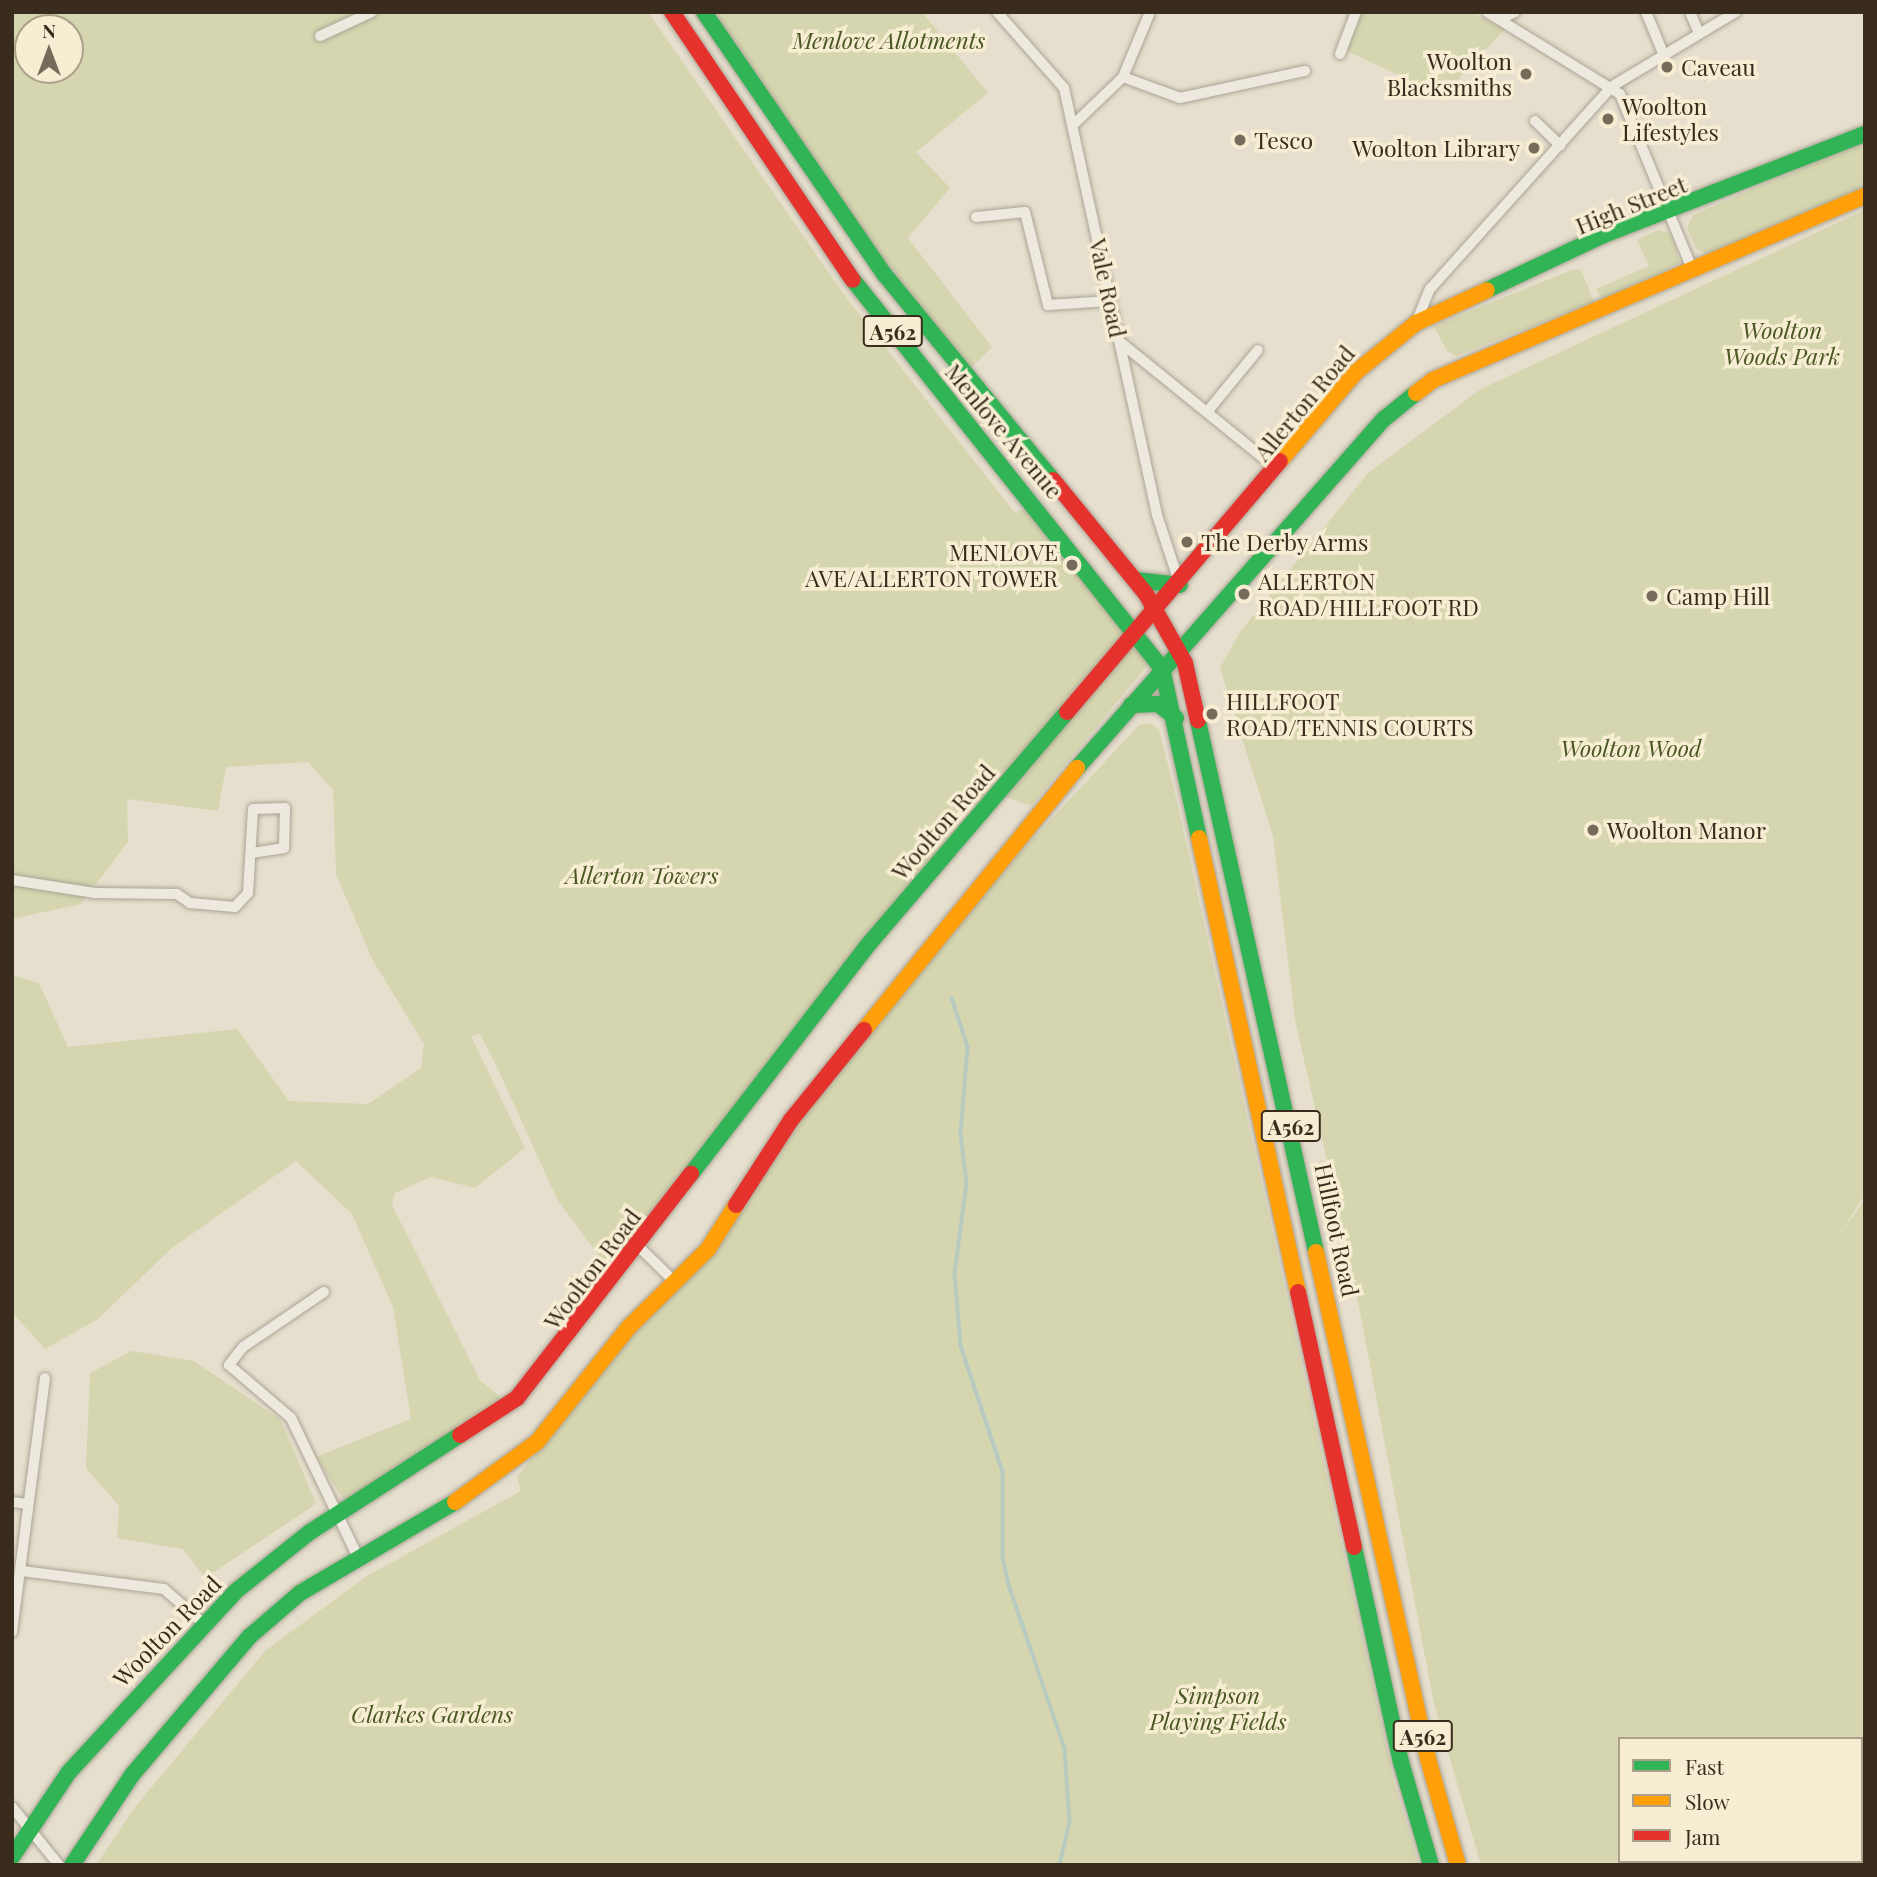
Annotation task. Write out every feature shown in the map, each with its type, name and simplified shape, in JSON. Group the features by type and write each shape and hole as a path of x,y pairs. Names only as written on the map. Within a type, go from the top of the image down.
{"main road":[{"name":"Menlove Avenue","path":"672,12 840,263 1138,632 1162,668"},
{"name":"Menlove Avenue","path":"704,12 884,275 1158,610"},
{"name":"High Street","path":"1416,323 1604,235 1673,213 1865,134"},
{"path":"72,1865 132,1775 249,1637 358,1557 510,1468 675,1282 708,1249 791,1121 1130,705 1384,419 1433,380 1865,195"},
{"name":"Allerton Road","path":"1158,610 1356,372 1416,323"},
{"path":"1135,580 1180,584"},
{"name":"Woolton Road","path":"12,1857 30,1825 203,1623 272,1559 517,1398 638,1246 868,945 1158,610"},
{"name":"Hillfoot Road","path":"1158,610 1179,648 1216,780 1428,1759 1458,1865"},
{"name":"A562","path":"1162,668 1177,719 1401,1762 1431,1865"},
{"path":"1130,705 1158,704 1177,719"}],"street":[{"path":"320,36 372,12"},
{"path":"1073,125 1123,77 1150,12"},
{"path":"1339,54 1356,12"},
{"path":"1487,12 1611,87 1673,213 1692,269"},
{"path":"1501,19 1515,12"},
{"path":"1646,12 1662,52"},
{"path":"1690,12 1698,32"},
{"name":"Allerton Road","path":"1416,323 1430,289 1611,87 1662,52 1736,12"},
{"name":"Vale Road","path":"1003,14 1054,72 1073,125 1170,570 1180,584"},
{"path":"1123,77 1180,99 1305,71"},
{"path":"1535,121 1560,145"},
{"path":"976,217 1025,212 1048,305 1110,301"},
{"path":"1120,342 1277,470"},
{"path":"1207,412 1258,350"},
{"path":"12,880 95,893 177,894 204,906 244,903 250,853 256,805 285,808 284,848 250,853"},
{"path":"638,1246 675,1282"},
{"path":"324,1292 243,1347 229,1365 291,1418 358,1557"},
{"path":"12,1632 22,1571 27,1504 44,1378"},
{"path":"12,1502 27,1504"},
{"path":"22,1571 164,1589 203,1623"},
{"path":"12,1807 30,1825 59,1865"}],"green space":[{"name":"Allerton Towers","path":"12,12 648,12 845,296 1015,513 1025,508 1150,662 1031,806 993,792 613,1275 557,1199 480,1034 471,1036 525,1148 475,1188 431,1177 395,1193 392,1205 480,1380 505,1401 346,1503 316,1457 411,1419 393,1307 352,1214 296,1161 172,1248 98,1319 45,1349 12,1312 12,975 39,983 68,1047 237,1029 289,1101 368,1104 421,1068 424,1044 372,959 336,874 333,790 308,762 226,767 218,811 127,799 128,842 81,904 12,919"},
{"name":"Menlove Allotments","path":"715,12 922,12 988,93 916,152 950,188 908,238 992,347 969,370 864,231"},
{"path":"1362,12 1469,12 1505,29 1443,96 1347,51"},
{"path":"1865,141 1865,186 1708,254 1697,250 1687,228 1693,215"},
{"path":"1865,210 1865,1194 1839,1236 1865,1199 1865,1865 1481,1865 1434,1704 1353,1275 1295,1020 1273,836 1220,668 1240,632 1368,473 1481,389"},
{"path":"1658,230 1671,233 1680,263 1602,300 1596,289 1649,266 1637,240"},
{"path":"1574,269 1581,270 1594,302 1456,356 1447,351 1434,326"},
{"path":"1149,723 1159,729 1179,810 1394,1782 1419,1865 96,1865 135,1807 266,1650 367,1576 521,1491 517,1477 629,1331 709,1253 792,1126 992,883 1139,725"},
{"path":"132,1351 194,1361 281,1420 316,1504 205,1578 183,1549 117,1538 119,1506 86,1468 90,1373"}],"waterway":[{"path":"952,998 968,1047 961,1134 967,1183 955,1274 961,1346 1003,1472 1003,1558 1010,1588 1065,1749 1070,1822 1060,1865"}],"traffic: fast":[{"path":"704,12 885,275 1053,480"},
{"path":"1487,290 1604,235 1865,134"},
{"path":"853,280 1162,668 1199,838"},
{"path":"1077,768 1384,419 1416,393"},
{"path":"1135,580 1180,585"},
{"path":"1131,705 1158,704 1176,718"},
{"path":"691,1174 868,945 1067,712"},
{"path":"1198,721 1316,1252"},
{"path":"12,1857 69,1772 236,1591 310,1532 460,1435"},
{"path":"72,1865 132,1775 249,1637 300,1593 455,1502"},
{"path":"1354,1547 1401,1762 1431,1865"}],"traffic: slow":[{"path":"1416,393 1433,380 1865,196"},
{"path":"1280,461 1356,372 1416,323 1487,290"},
{"path":"864,1030 1077,768"},
{"path":"1199,838 1298,1292"},
{"path":"455,1502 537,1442 628,1328 708,1249 736,1205"},
{"path":"1316,1252 1428,1759 1458,1865"}],"traffic: jam":[{"path":"672,12 853,280"},
{"path":"1067,712 1280,461"},
{"path":"1053,480 1146,594 1185,663 1198,721"},
{"path":"736,1205 791,1120 864,1030"},
{"path":"460,1435 517,1398 691,1174"},
{"path":"1298,1292 1354,1547"}],"place":[{"name":"Caveau","path":"1667,67"},
{"name":"Woolton Blacksmiths","path":"1526,74"},
{"name":"Woolton Lifestyles","path":"1608,119"},
{"name":"Tesco","path":"1240,140"},
{"name":"Woolton Library","path":"1534,148"},
{"name":"The Derby Arms","path":"1187,542"},
{"name":"MENLOVE AVE/ALLERTON TOWER","path":"1072,565"},
{"name":"ALLERTON ROAD/HILLFOOT RD","path":"1244,594"},
{"name":"Camp Hill","path":"1652,596"},
{"name":"HILLFOOT ROAD/TENNIS COURTS","path":"1212,714"},
{"name":"Woolton Manor","path":"1593,830"}],"park label":[{"name":"Woolton Woods Park","path":"1782,343"},
{"name":"Woolton Wood","path":"1631,748"},
{"name":"Simpson Playing Fields","path":"1218,1708"},
{"name":"Clarkes Gardens","path":"432,1714"}]}
